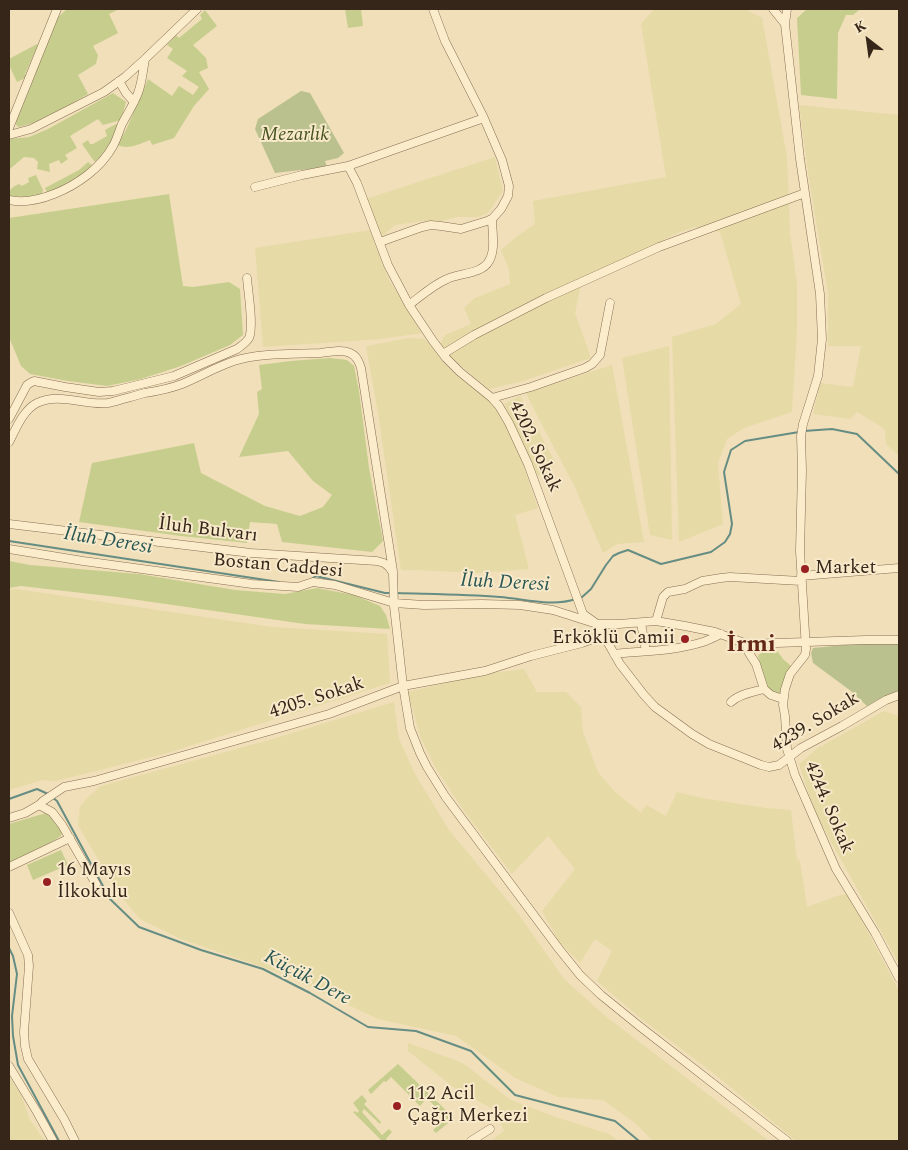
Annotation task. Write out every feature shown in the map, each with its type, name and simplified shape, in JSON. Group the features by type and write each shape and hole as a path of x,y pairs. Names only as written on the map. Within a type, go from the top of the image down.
{"street":[{"path":"9,128 57,9"},
{"path":"9,135 31,130 104,92 145,59 197,9"},
{"path":"380,242 422,227 441,226 461,229 492,219 505,203 508,196 509,186 502,160 484,118 445,41 433,9"},
{"path":"773,9 785,24"},
{"path":"787,9 785,24 800,159 820,294 822,339 818,376 801,436 800,551 806,642"},
{"path":"9,200 27,201 42,199 58,193 88,176 99,165 113,146 138,93 145,59"},
{"path":"119,81 134,102"},
{"path":"254,187 348,166 484,118"},
{"name":"4202. Sokak","path":"348,166 357,183 388,264 409,305 443,354 460,372 500,406 509,423 528,464 577,599"},
{"path":"443,354 474,335 546,298 651,251 805,193"},
{"path":"409,305 447,279 486,266 493,251 492,219"},
{"path":"9,419 28,385 34,381 99,392 113,391 174,376 237,348 245,343 250,335 246,278"},
{"path":"492,398 531,387 592,364 600,355 610,303"},
{"path":"9,442 26,414 33,406 42,401 61,399 99,403 109,402 163,390 233,361 290,354 350,353 359,362 360,368 393,576 403,686 410,728 427,767 445,796 492,860 580,975 638,1026 787,1141"},
{"name":"İluh Bulvarı","path":"9,524 251,553 377,561 389,567 393,576"},
{"name":"Bostan Caddesi","path":"9,549 252,584 298,587 313,582 335,585 394,601 424,605 520,605 553,610 597,624 656,622 701,629 747,644 899,640"},
{"path":"656,622 663,597 668,592 684,589 702,581 730,577 776,580 899,568"},
{"name":"4239. Sokak","path":"577,599 583,614 597,624 620,664 655,706 692,734 709,744 760,765 769,767 779,765 801,748 886,700 899,695"},
{"path":"641,623 646,651"},
{"path":"614,654 671,648 704,642 721,634"},
{"name":"4205. Sokak","path":"9,818 25,813 64,787 94,781 310,720 403,686 485,671 604,636"},
{"name":"4244. Sokak","path":"806,642 805,655 790,674 783,698 789,757 802,792 836,869 875,933 899,978"},
{"path":"747,644 764,689 771,695 783,698"},
{"path":"731,702 742,696 764,689"},
{"path":"41,803 52,812 62,825 96,884"},
{"path":"9,867 70,838"},
{"path":"9,913 28,955 24,1046 28,1059 75,1141"},
{"path":"9,1066 52,1141"},
{"path":"471,1141 490,1129"}],"shaded area":[{"path":"654,9 745,9 762,18 787,157 790,234 797,283 797,330 792,412 744,428 727,439 718,463 723,524 679,542 672,337 716,324 741,304 720,232 695,227 677,233 612,267 582,279 575,313 591,358 523,381 489,389 456,362 440,344 445,335 471,324 464,308 475,298 510,284 509,269 501,250 535,224 533,201 666,177 641,24"},
{"path":"799,105 899,115 899,456 886,444 885,429 857,412 850,419 813,414 820,383 853,387 861,346 828,346 828,293"},
{"path":"495,157 503,191 488,213 478,217 456,217 438,222 423,221 395,225 382,236 366,199"},
{"path":"370,230 388,278 422,333 381,339 263,347 255,248"},
{"path":"409,338 424,339 456,373 487,398 504,420 524,467 538,508 515,515 529,569 477,573 401,570 378,413 366,346"},
{"path":"669,346 672,540 650,535 622,358"},
{"path":"612,365 644,542 617,544 603,553 574,485 526,393"},
{"path":"520,396 556,464 538,476 504,404"},
{"path":"16,589 272,627 387,634 390,683 164,754 56,781 42,780 9,790 9,590"},
{"path":"524,669 537,692 566,692 581,707 583,732 598,772 614,791 641,813 646,805 666,816 677,792 702,798 791,810 797,860 800,861 807,907 848,894 899,991 899,1141 796,1141 713,1073 639,1017 597,981 612,951 595,939 580,963 558,940 542,911 575,869 548,836 512,874 464,811 435,767 420,736 408,692 478,675"},
{"path":"394,702 399,739 415,774 449,830 517,912 564,979 604,1015 769,1141 653,1141 635,1123 603,1100 558,1097 515,1078 456,1036 378,1019 283,974 181,939 140,919 113,885 78,825 80,807 101,786 269,740"},
{"path":"884,711 899,716 899,964 815,813 799,764 818,748"},
{"path":"408,1043 464,1064 511,1100 609,1134 619,1141 491,1141 504,1131 495,1110 457,1090 408,1051"},
{"path":"9,1076 22,1097 30,1120 45,1141 9,1141"}],"green space":[{"path":"67,9 119,9 109,14 118,33 93,46 98,55 96,64 78,75 88,94 44,120 19,127 15,122 57,18"},
{"path":"345,9 361,9 363,26 348,28"},
{"path":"807,9 859,9 853,15 846,15 838,33 837,99 801,95 797,18"},
{"path":"205,10 217,26 193,45 206,58 208,68 199,72 209,89 194,106 174,138 152,145 150,140 130,147 117,145 126,130 148,79 172,96 179,86 193,95 199,87 182,76 187,71 167,58 173,49 167,45 176,35 179,38 202,19 200,15"},
{"path":"37,44 25,74 27,77 17,82 9,65 9,59"},
{"name":"Mezarlık","path":"301,91 310,93 344,153 338,158 325,161 327,167 275,173 255,129 258,119"},
{"path":"113,93 126,102 121,120 103,125 98,119 70,136 77,148 65,155 68,159 61,164 59,160 49,164 50,172 37,169 38,162 34,158 24,157 9,169 9,139 29,137 48,129"},
{"path":"116,124 120,125 112,139 100,157 94,161 82,144 88,140 90,144 93,144 107,136 105,130"},
{"path":"88,162 92,165 83,174 48,194 45,188 79,170"},
{"path":"36,175 43,190 42,195 33,197 9,196 12,188 19,184 22,186 29,182 28,178"},
{"path":"169,194 183,286 193,287 229,282 240,289 243,335 230,345 181,366 141,379 107,386 30,374 21,366 9,337 9,218"},
{"path":"330,358 347,360 354,366 369,468 383,541 372,552 282,542 277,524 250,522 247,543 79,522 92,463 194,443 201,473 265,506 300,516 323,507 332,495 313,481 288,451 239,457 259,414 257,392 262,389 259,365"},
{"path":"9,561 30,565 139,574 235,590 285,594 317,588 354,595 380,606 386,615 390,629 305,624 117,597 21,586 9,588"},
{"path":"877,642 899,643 899,691 867,706 851,691 813,663 811,653 813,648"},
{"path":"773,650 778,652 791,666 780,694 776,695 766,683 758,656 762,652"},
{"path":"46,813 52,817 62,833 61,836 42,848 9,863 9,824"},
{"path":"61,850 68,865 33,880 27,865"},
{"path":"398,1064 454,1118 436,1133 433,1130 446,1118 427,1098 420,1106 391,1077 371,1094 368,1090"},
{"path":"362,1095 367,1101 364,1104 381,1122 380,1124 364,1109 362,1112 382,1135 389,1129 392,1132 386,1139 388,1141 382,1141 353,1112 357,1113 359,1111 353,1103"}],"waterway":[{"name":"İluh Deresi","path":"804,431 832,429 857,434 899,474"},
{"name":"İluh Deresi","path":"581,598 591,589 613,556 619,553 628,550 661,564 711,552 725,542 730,534 732,524 724,472 731,450 745,441 799,432"},
{"name":"İluh Deresi","path":"9,541 279,582"},
{"name":"İluh Deresi","path":"310,580 316,576 385,593 392,593"},
{"name":"İluh Deresi","path":"397,593 487,596 548,602 576,599"},
{"name":"Küçük Dere","path":"9,799 37,789 48,794"},
{"name":"Küçük Dere","path":"52,797 57,801 110,899 139,927 201,950 263,969 310,993 368,1027 416,1031 471,1051 515,1095 615,1121 639,1141"},
{"path":"9,948 17,974 12,1016 18,1065 59,1141"}],"place":[{"name":"Market","path":"805,569"},
{"name":"Erköklü Camii","path":"685,639"},
{"name":"16 Mayıs İlkokulu","path":"47,882"},
{"name":"112 Acil Çağrı Merkezi","path":"397,1106"}],"district":[{"name":"İrmi","path":"751,646"}]}
